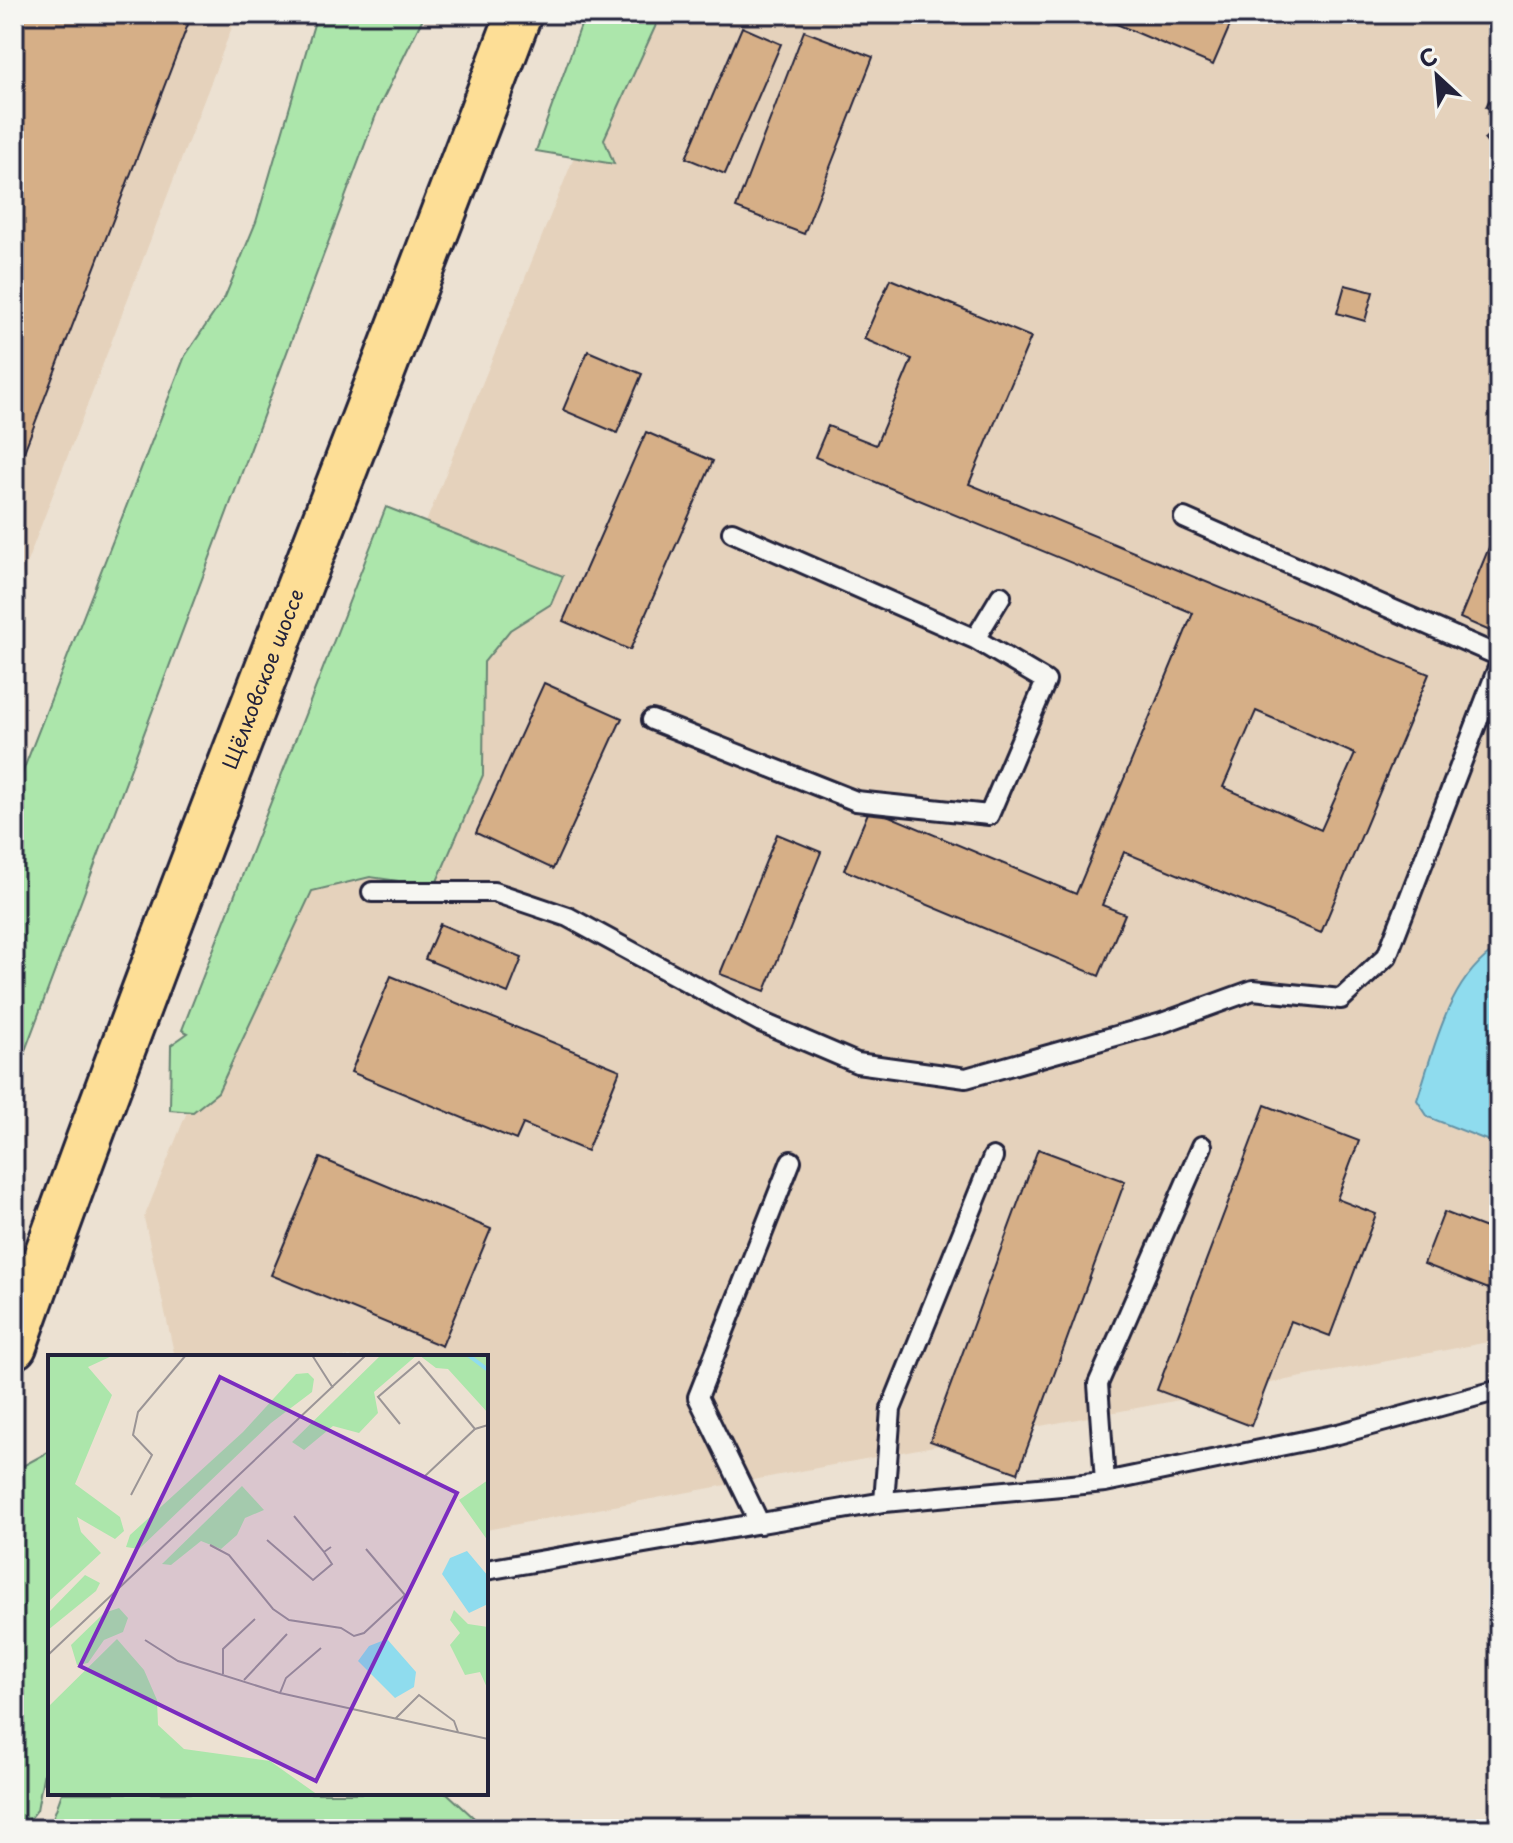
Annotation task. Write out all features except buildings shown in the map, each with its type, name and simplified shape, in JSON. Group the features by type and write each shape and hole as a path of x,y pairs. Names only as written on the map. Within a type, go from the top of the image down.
{"main road":[{"name":"Щёлковское шоссе","path":"14,1346 103,1094 212,820 519,14"}],"lane":[{"path":"1184,518 1499,656"},
{"path":"652,720 856,801 989,815 1046,681 975,639 732,532"},
{"path":"975,639 1001,596"},
{"path":"372,892 494,892 568,917 761,1022 857,1063 966,1078 1162,1023 1253,990 1341,999 1387,956 1499,665"},
{"path":"1105,1482 1098,1384 1202,1146"},
{"path":"884,1502 891,1409 993,1157"},
{"path":"760,1524 698,1397 791,1161"},
{"path":"488,1570 884,1502 1105,1482 1338,1434 1499,1390"}],"shaded area":[{"path":"14,14 237,14 14,596"},
{"path":"632,14 1499,14 1499,1340 488,1530 488,1355 175,1355 144,1218"}],"green space":[{"path":"317,14 425,14 379,107 14,1080 14,794 185,356 225,297 256,222"},
{"path":"585,14 661,14 604,139 614,164 536,151"},
{"path":"386,507 563,576 551,604 510,630 484,662 483,775 435,886 370,877 312,891 218,1092 193,1112 170,1110 171,1045 188,1033 182,1030"},
{"path":"48,1452 48,1750 37,1810 22,1829 14,1829 14,1476 19,1468"},
{"path":"61,1795 449,1795 486,1829 49,1829"}],"water":[{"path":"1499,947 1499,1145 1428,1117 1417,1100 1437,1036 1455,995 1482,960"}]}
